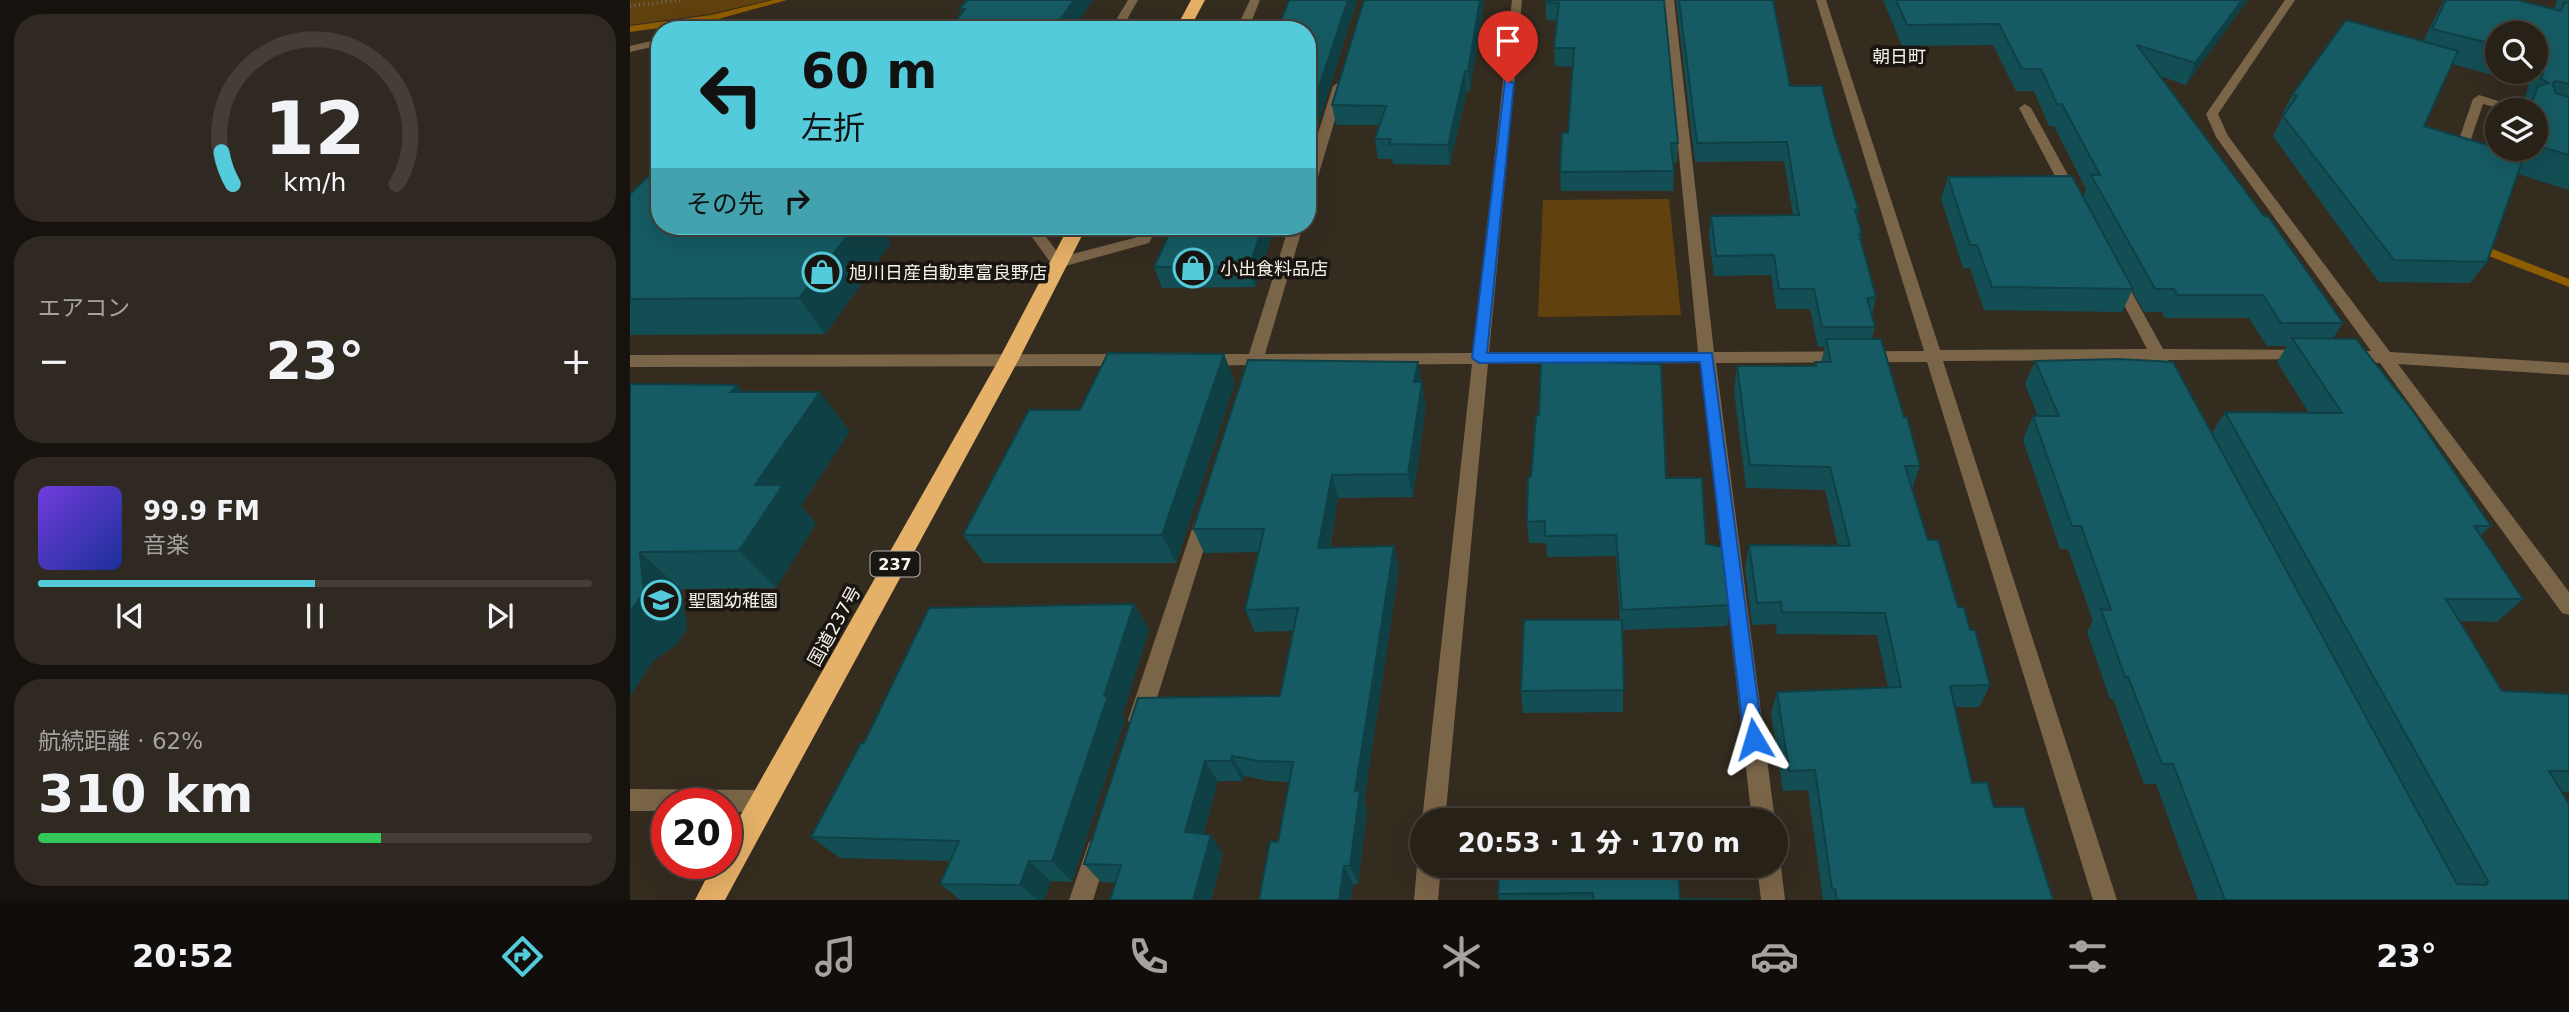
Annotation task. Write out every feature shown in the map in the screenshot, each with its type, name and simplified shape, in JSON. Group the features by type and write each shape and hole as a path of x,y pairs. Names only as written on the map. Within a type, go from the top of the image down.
{"highway":[{"path":"1187,21 1198,0"},
{"name":"国道237号","path":"709,900 1008,361 1073,235"}],"street":[{"path":"1120,21 1133,0"},
{"path":"1246,21 1255,0"},
{"path":"1434,808 1517,0"},
{"path":"1669,0 1707,357 1761,808"},
{"path":"1821,0 2105,900"},
{"path":"2290,0 2212,114 2222,137 2569,607"},
{"path":"630,49 651,43"},
{"path":"1316,161 1342,76"},
{"path":"2463,145 2479,99 2485,101"},
{"path":"2025,107 2084,218"},
{"path":"1038,235 1059,263 1144,240 1146,235"},
{"path":"1247,386 1293,235"},
{"path":"2111,268 2170,378"},
{"path":"1187,360 2383,355 2569,369"},
{"path":"630,361 1146,360"},
{"path":"1132,742 1209,505"},
{"path":"630,800 763,801"},
{"path":"1081,900 1102,834"},
{"path":"1426,900 1428,878"},
{"path":"1770,878 1773,900"}],"path":[{"path":"630,6 681,0"}],"shaded area":[{"path":"630,0 770,0 710,14 630,25"},
{"path":"1669,199 1681,315 1538,317 1543,200"}],"building":[{"path":"967,0 1074,0 1059,21 955,21 965,9 959,9"},
{"path":"1289,0 1348,0 1316,96 1316,21 1281,21"},
{"path":"1364,0 1480,0 1468,71 1465,71 1448,145 1389,144 1391,139 1375,139 1386,106 1332,105"},
{"path":"1546,0 1664,0 1678,143 1671,143 1674,171 1560,172 1562,133 1568,133 1574,48 1554,48 1559,3"},
{"path":"1679,0 1773,0 1790,86 1822,86 1834,134 1859,211 1855,210 1862,234 1859,234 1876,297 1867,298 1875,327 1822,327 1814,289 1779,289 1774,255 1716,256 1711,216 1799,215 1787,142 1697,143"},
{"path":"1896,0 2242,0 2195,63 2137,45 2264,216 2268,216 2343,323 2281,323 2263,295 2177,295 2174,289 2155,289 2091,175 2100,175 2062,104 2057,104 2041,69 2022,69 1999,24 1907,25"},
{"path":"2446,0 2517,0 2561,11 2565,2 2569,3 2569,84 2556,81 2553,83 2555,93 2569,97 2569,155 2548,149 2548,98 2534,98 2538,86 2549,83 2548,21 2485,21 2485,42 2432,29"},
{"path":"2346,20 2458,51 2424,126 2485,144 2485,161 2522,161 2487,262 2394,260 2283,116 2297,96 2292,95"},
{"path":"651,174 651,235 848,235 799,298 630,299 630,194"},
{"path":"2072,176 2133,289 1992,287 1977,245 1970,245 1948,177"},
{"path":"1169,235 1260,235 1249,267 1154,267"},
{"path":"2292,338 2356,339 2412,410 2491,526 2474,526 2523,599 2446,599 2502,691 2569,694 2569,771 2549,771 2569,804 2569,900 2225,900 2173,764 2162,764 2128,677 2125,677 2101,609 2111,610 2081,526 2072,526 2033,416 2059,416 2035,361 2119,359 2173,362 2457,884 2486,885 2488,881 2225,412 2342,413"},
{"path":"1826,339 1881,339 1920,466 1905,466 1928,540 1938,540 1958,607 1964,607 1970,630 1975,630 1990,685 1950,686 1972,783 1987,782 1994,807 2024,807 2053,900 1837,900 1835,889 1832,889 1815,770 1789,771 1777,692 1901,687 1885,613 1782,612 1781,602 1757,603 1749,545 1850,546 1830,467 1750,465 1737,366 1816,366 1815,362 1831,362"},
{"path":"1108,353 1224,354 1162,535 963,535 1029,410 1080,410"},
{"path":"1248,360 1418,362 1414,382 1422,382 1408,474 1332,475 1318,548 1394,546 1355,791 1360,790 1350,866 1344,866 1339,900 1259,900 1270,841 1278,842 1293,762 1258,761 1232,756 1231,761 1205,761 1185,832 1211,835 1193,900 1110,900 1121,865 1084,864 1138,698 1280,696 1298,608 1245,610 1264,529 1193,529"},
{"path":"1541,361 1661,364 1666,478 1702,478 1706,544 1723,547 1730,605 1622,610 1616,535 1545,536 1545,521 1527,522 1528,477 1531,477 1536,415 1539,415"},
{"path":"630,384 737,385 731,392 820,392 755,485 783,485 739,551 640,552 644,592 630,610"},
{"path":"1134,604 1104,696 1108,696 1052,861 1029,861 1020,885 940,884 959,841 811,837 861,743 864,743 929,608"},
{"path":"1524,620 1622,620 1624,690 1521,691"},
{"path":"1499,878 1679,878 1680,899 1752,900 1593,900 1593,893 1498,894"}],"waterway":[{"path":"689,21 783,0"},
{"path":"630,29 651,26"},
{"path":"2472,245 2569,283"}],"place":[{"name":"小出食料品店","path":"1193,268"},
{"name":"旭川日産自動車富良野店","path":"822,272"},
{"name":"聖園幼稚園","path":"661,600"}],"district":[{"name":"朝日町","path":"1899,56"}],"route":[{"path":"1508,83 1479,358 1707,357 1754,739"}]}
